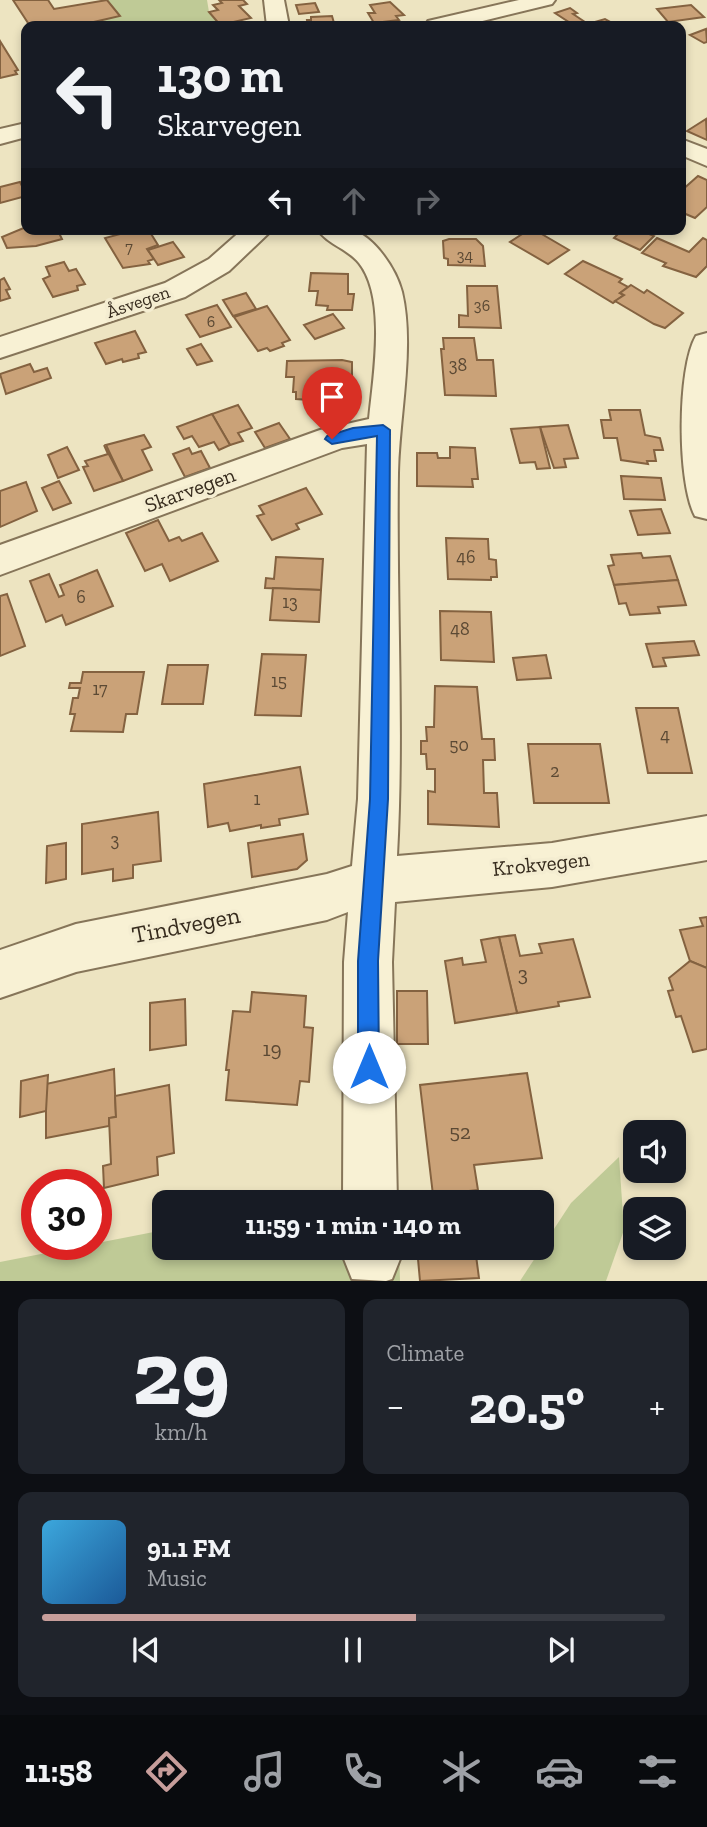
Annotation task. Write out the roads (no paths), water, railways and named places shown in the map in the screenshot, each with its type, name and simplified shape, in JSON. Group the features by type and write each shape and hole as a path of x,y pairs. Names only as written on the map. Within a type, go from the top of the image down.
{"street":[{"path":"274,0 277,21"},
{"path":"444,21 545,0"},
{"path":"0,137 21,132"},
{"path":"686,148 707,158"},
{"name":"Åsvegen","path":"0,348 175,290 219,265 253,235"},
{"path":"339,235 366,252 379,270 387,291 391,349 383,430 378,680 380,758 368,986 370,1190"},
{"path":"707,343 702,370 700,455 701,485 707,506"},
{"name":"Skarvegen","path":"0,560 332,439 353,433 383,430"},
{"name":"Krokvegen","path":"374,881 552,865 707,838"},
{"name":"Tindvegen","path":"0,974 76,948 327,897 374,881"}]}
